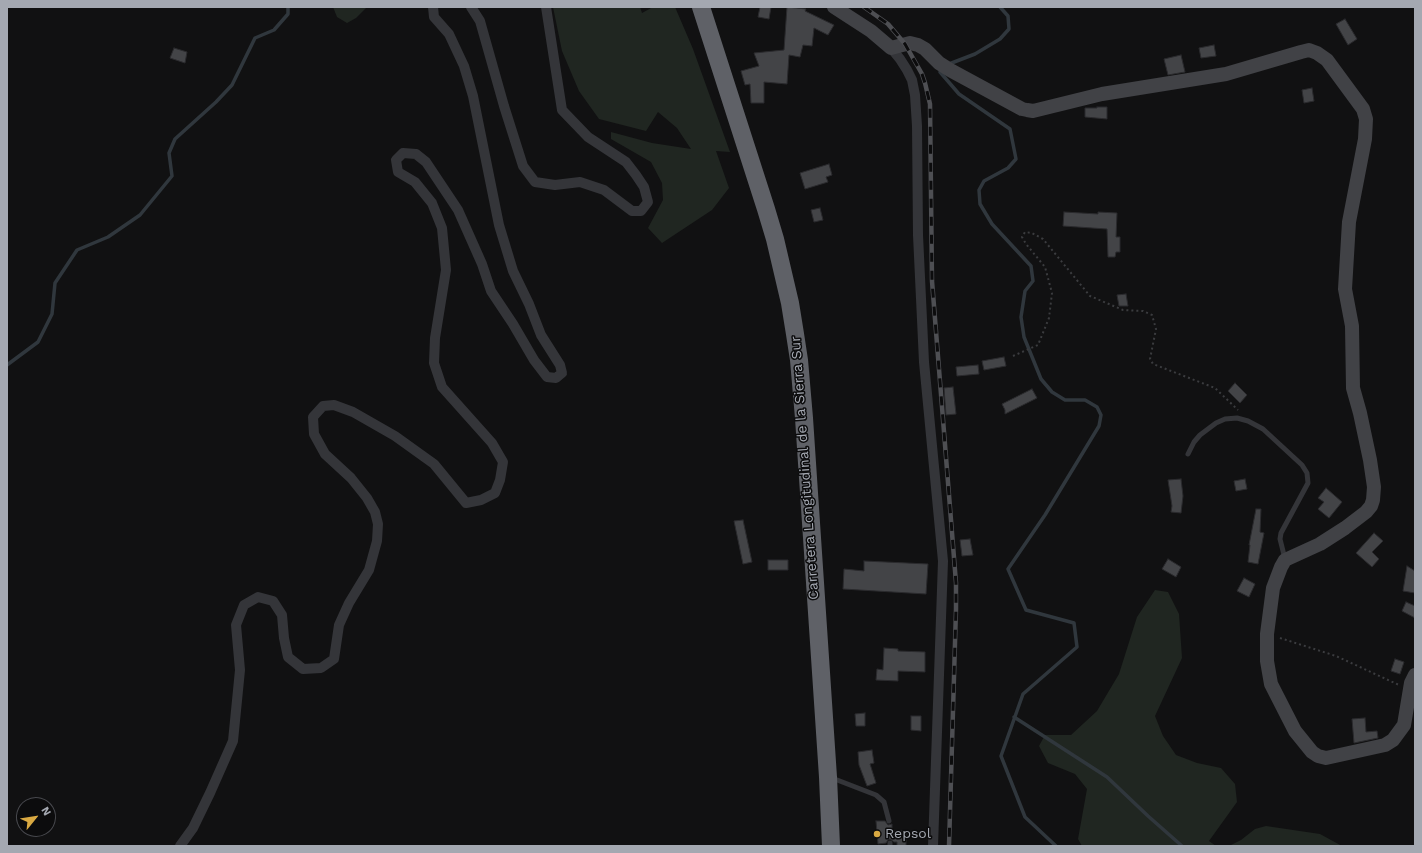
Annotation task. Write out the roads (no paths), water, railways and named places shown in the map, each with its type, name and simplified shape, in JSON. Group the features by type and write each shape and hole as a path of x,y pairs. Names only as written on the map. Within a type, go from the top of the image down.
{"highway":[{"name":"Carretera Longitudinal de la Sierra Sur","path":"701,7 766,209 790,303 795,334 802,388 828,777 831,846"}],"street":[{"path":"180,846 193,828 233,741 240,670 236,625 244,605 258,598 273,601 282,615 284,638 288,657 303,669 321,668 334,658 339,625 349,603 369,570 377,541 378,524 375,512 367,498 351,478 325,454 314,434 313,417 323,406 334,405 353,412 395,436 434,464 466,503 481,500 495,493 500,480 503,462 492,443 442,387 434,363 435,338 446,270 442,228 432,203 415,182 398,172 396,160 403,153 416,154 426,162 458,210 482,264 491,291 513,324 534,360 547,377 556,378 562,373 560,365 541,335 529,304 513,271 499,225 473,96 464,66 449,34 434,17 433,7"},
{"path":"471,7 480,22 523,166 535,182 555,185 580,182 604,190 632,211 641,211 648,202 644,187 626,162 588,137 562,110 546,7"},
{"path":"834,7 871,31 891,48 907,70 912,80 915,95 917,126 918,235 924,362 943,561 934,846"},
{"path":"891,48 910,43 918,45 925,49 944,67 1022,109 1034,110 1102,94 1226,74 1309,50 1317,53 1326,60 1363,108 1365,114 1366,128 1349,222 1345,289 1352,326 1353,388 1370,460 1374,488 1373,500 1366,512 1345,528 1320,544 1285,560 1273,588 1267,634 1266,660 1271,684 1295,731 1312,752 1318,756 1326,758 1385,745 1393,740 1404,725 1410,690 1415,675"}],"lane":[{"path":"1188,454 1194,442 1216,423 1225,419 1237,418 1248,421 1263,429 1302,465 1307,473 1308,483 1307,488 1281,533 1280,540 1285,560"},
{"path":"828,777 876,795 884,802 889,820"}],"waterway":[{"path":"7,365 38,342 52,314 55,283 77,250 108,237 140,215 172,176 169,153 175,139 216,102 232,85 255,38 274,30 288,14 288,7"},
{"path":"949,64 975,54 1000,39 1009,29 1008,16 1000,7"},
{"path":"941,69 940,72 959,94 1010,129 1016,159 1008,168 984,181 979,190 980,204 992,224 1031,266 1033,281 1025,291 1021,317 1024,337 1041,379 1052,392 1065,400 1085,400 1097,407 1101,415 1099,426 1045,515 1008,569 1026,610 1074,623 1077,647 1023,694 1001,756 1025,817 1056,846"},
{"path":"1014,717 1107,777 1182,846"}],"railway":[{"path":"864,7 888,24 905,44 922,74 930,104 932,281 956,583 949,846"}],"place":[{"name":"Repsol","path":"877,834"}]}
